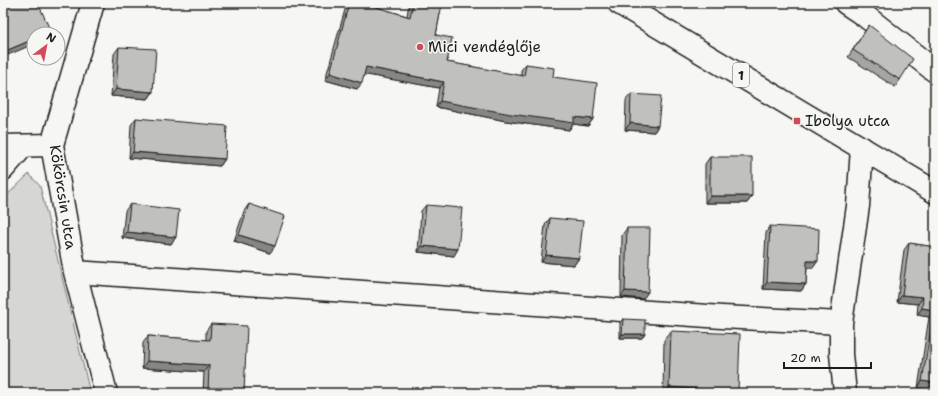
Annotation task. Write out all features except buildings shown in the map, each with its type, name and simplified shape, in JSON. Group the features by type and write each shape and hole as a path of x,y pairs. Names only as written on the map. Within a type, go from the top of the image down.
{"street":[{"name":"Kökörcsin utca","path":"93,3 52,145 75,272 106,393"},
{"name":"1","path":"619,3 935,192"},
{"path":"846,3 865,9 935,71"},
{"path":"3,169 13,146 52,145"},
{"path":"845,393 841,354 841,323 858,206 862,148"},
{"path":"75,272 714,317 841,323"}],"shaded area":[{"path":"29,174 40,186 90,393 3,393 3,199"}],"place":[{"name":"Mici vendéglője","path":"420,47"},
{"name":"Ibolya utca","path":"797,121"}]}
